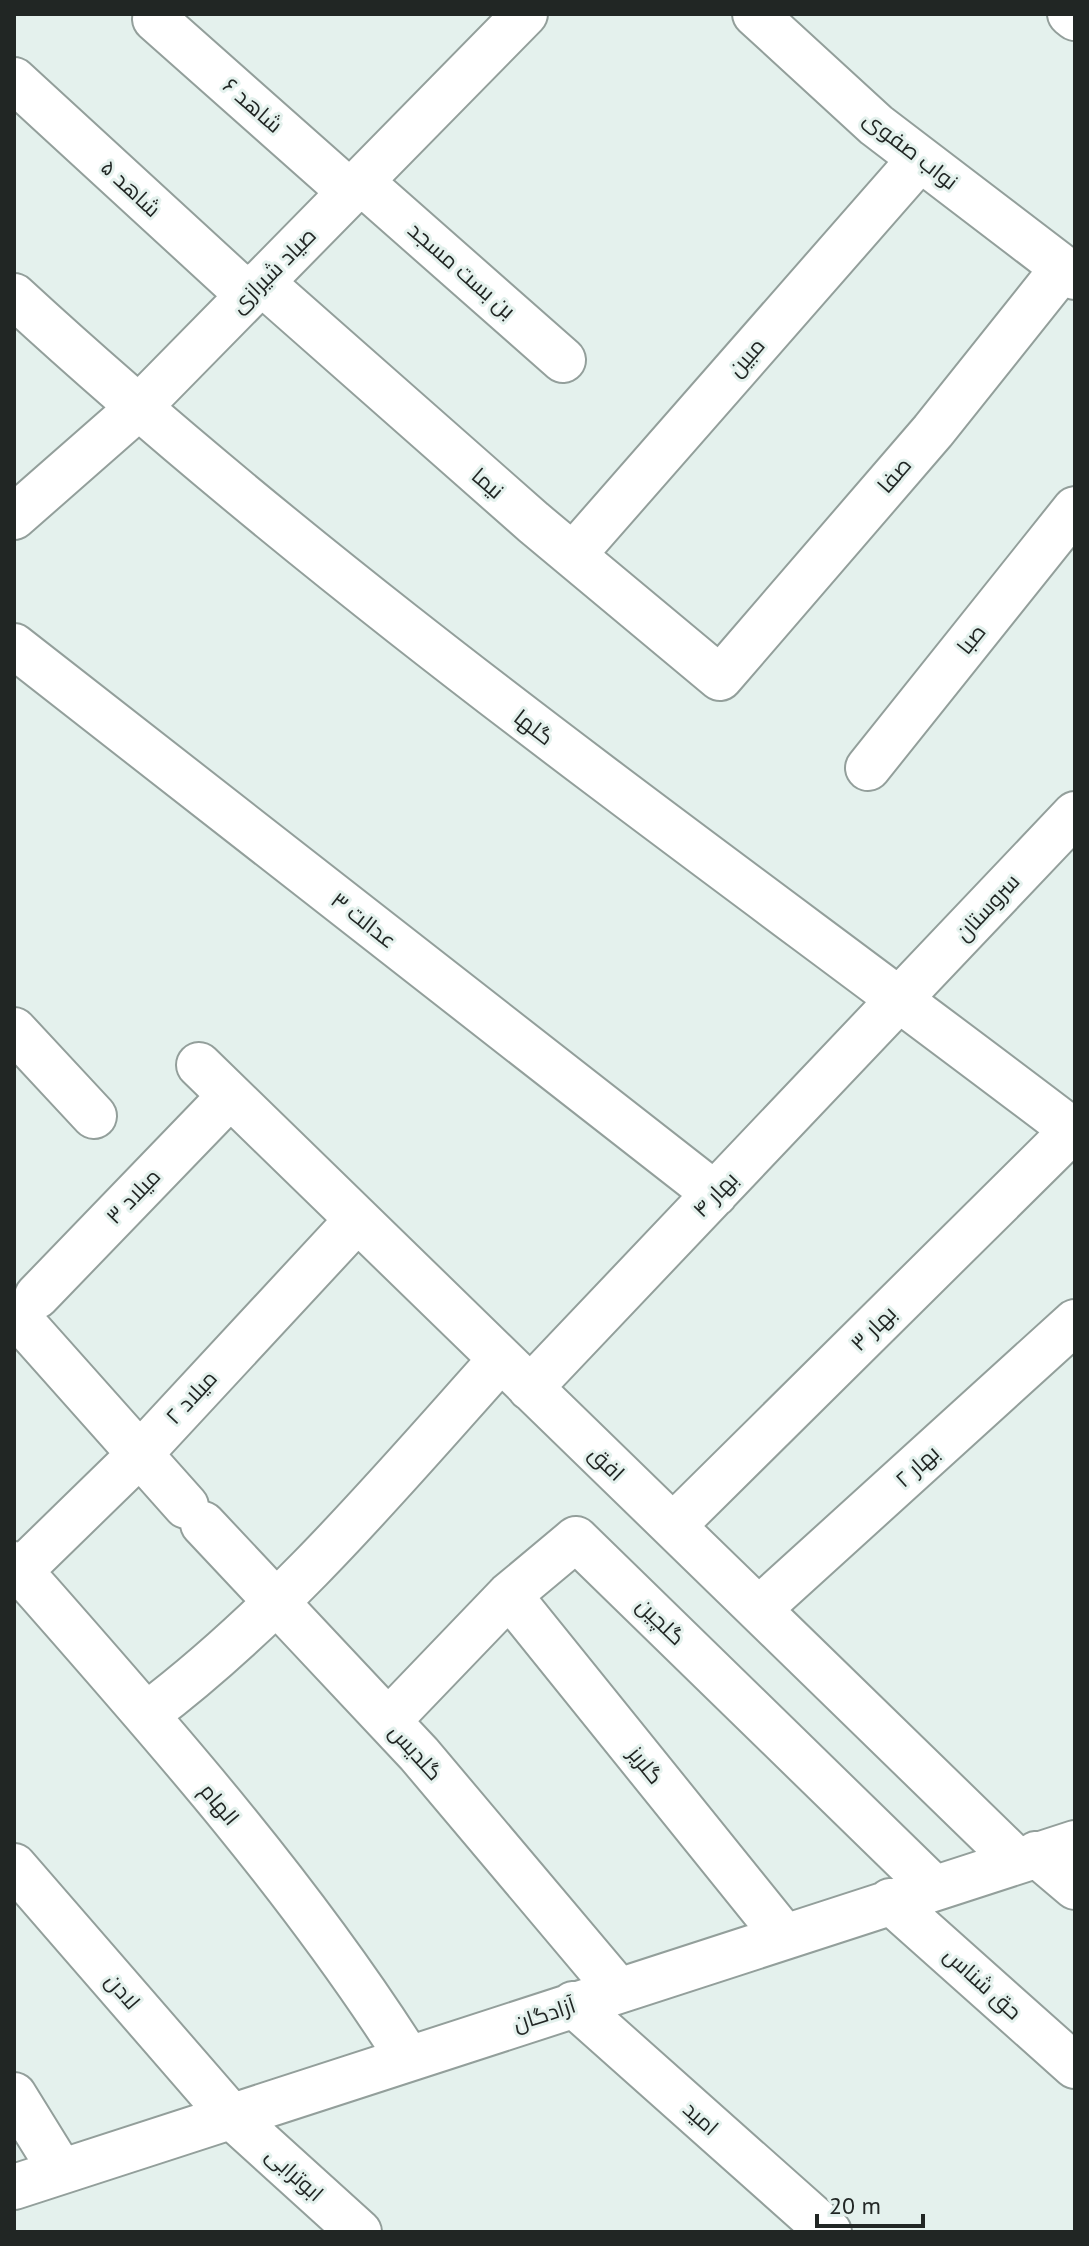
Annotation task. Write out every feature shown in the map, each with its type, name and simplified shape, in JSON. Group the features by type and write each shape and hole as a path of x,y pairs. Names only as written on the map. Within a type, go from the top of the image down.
{"street":[{"name":"نواب صفوی","path":"755,14 876,125 1069,272"},
{"path":"1070,14 1075,18"},
{"name":"صیاد شیرازی","path":"22,496 137,409 520,16"},
{"name":"شاهد ۶","path":"155,19 355,186"},
{"name":"شاهد ۵","path":"14,80 255,289"},
{"name":"مبین","path":"573,555 920,159"},
{"name":"بن بست مسجد","path":"355,186 563,360"},
{"name":"صفا","path":"720,678 1069,272"},
{"name":"نیما","path":"255,289 358,371 720,678"},
{"name":"گلها","path":"14,296 137,409 530,724 1074,1130"},
{"name":"صبا","path":"868,768 1075,509"},
{"name":"عدالت ۳","path":"14,646 715,1194"},
{"name":"سروستان","path":"899,1000 1075,814"},
{"name":"بهار ۴","path":"146,1715 276,1600 516,1373 715,1194 899,1000"},
{"path":"14,1030 94,1116"},
{"name":"افق","path":"199,1065 759,1609 1042,1852 1075,1887"},
{"name":"میلاد ۳","path":"21,1311 230,1096"},
{"name":"بهار ۳","path":"673,1526 1074,1130"},
{"name":"میلاد ۲","path":"17,1568 138,1456 357,1220"},
{"name":"گلدیس","path":"21,1311 138,1456 388,1721 618,1990"},
{"name":"بهار ۲","path":"759,1609 1075,1322"},
{"name":"گلچین","path":"388,1721 509,1595 576,1539 933,1887"},
{"name":"الهام","path":"17,1568 146,1715 355,1974 408,2058"},
{"name":"گلریز","path":"509,1595 784,1936"},
{"name":"آزادگان","path":"14,2187 1042,1852"},
{"name":"لادن","path":"14,1866 231,2116"},
{"name":"حق شناس","path":"890,1901 1075,2066"},
{"name":"امید","path":"573,2004 829,2232"},
{"path":"14,2095 61,2171"},
{"name":"ابوترابی","path":"231,2116 359,2232"}]}
